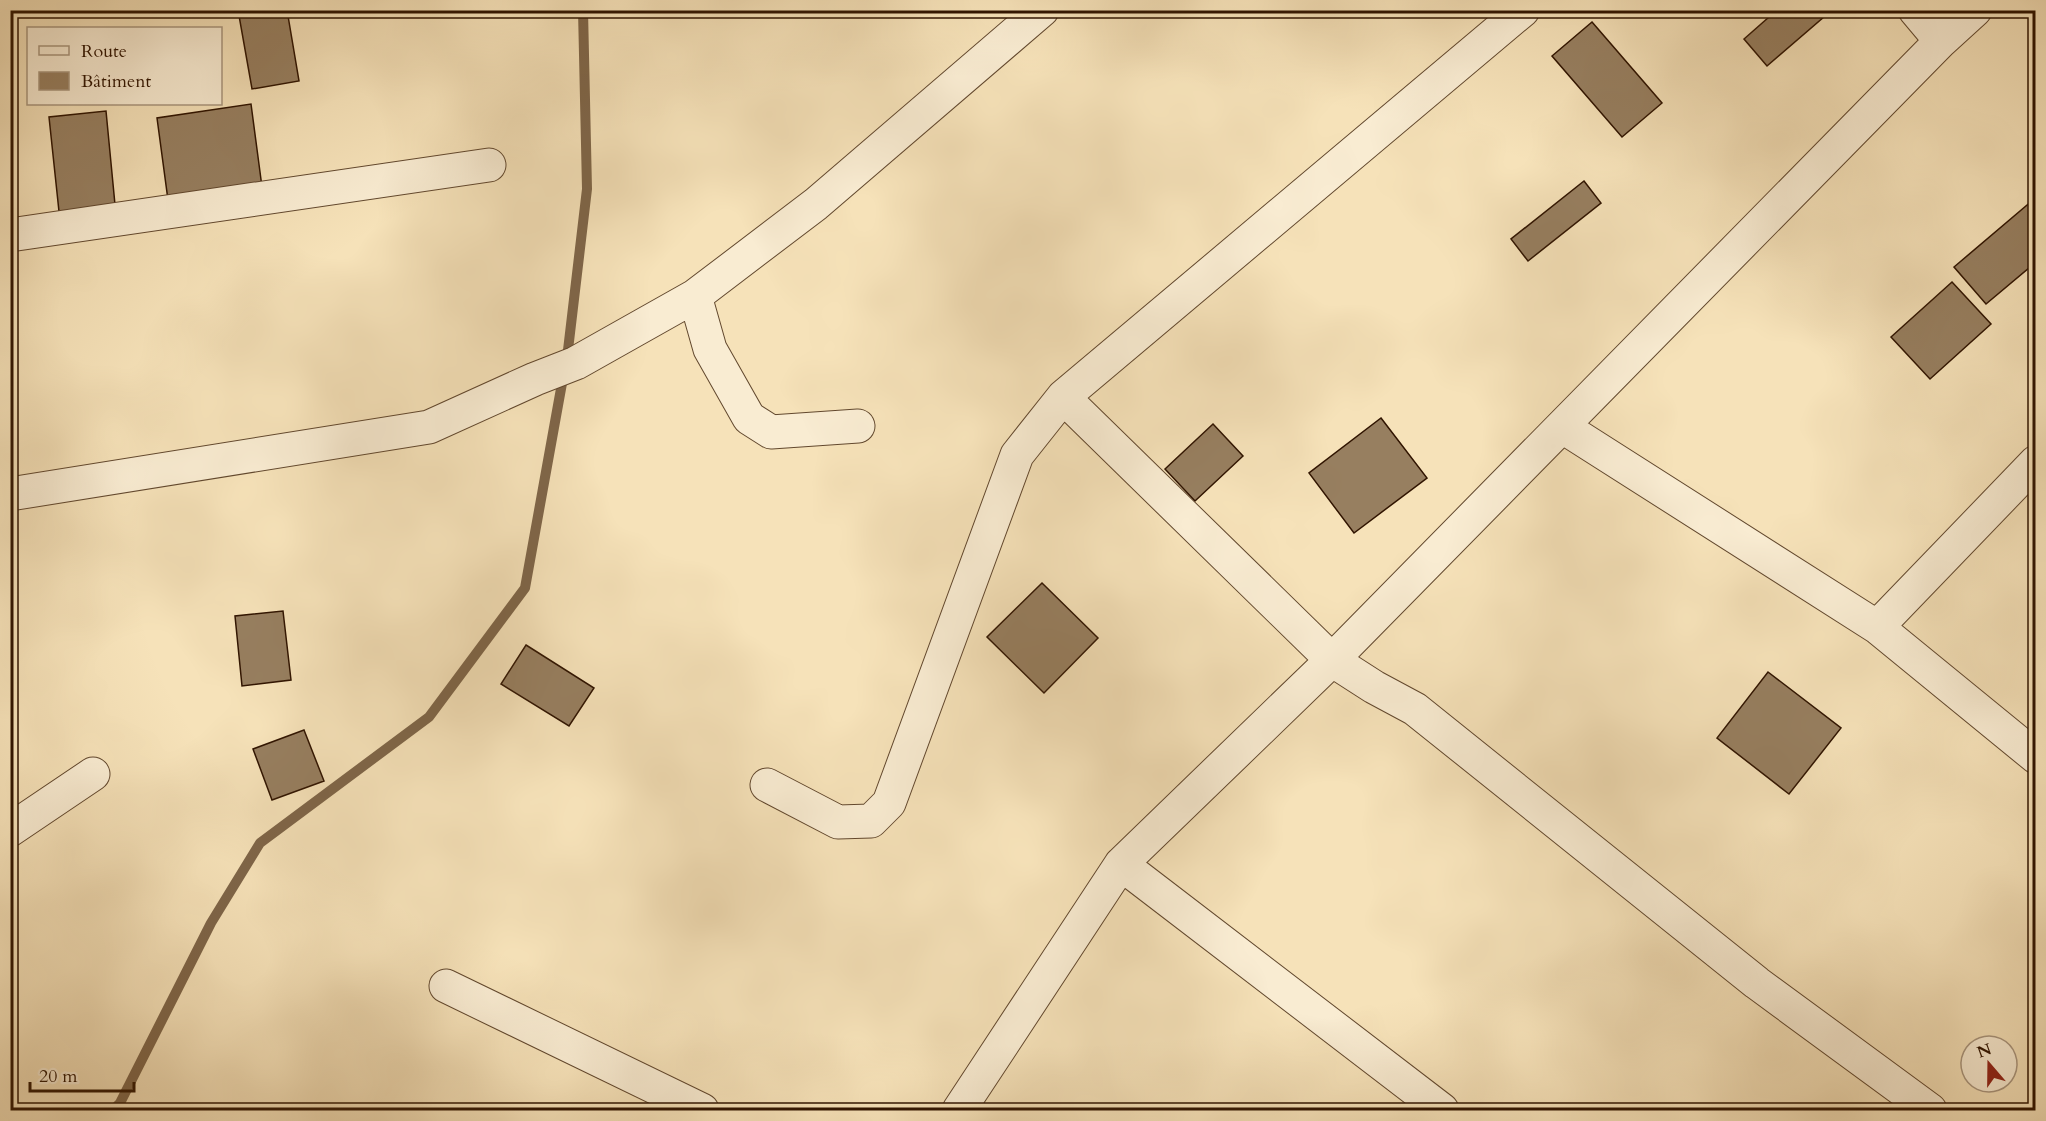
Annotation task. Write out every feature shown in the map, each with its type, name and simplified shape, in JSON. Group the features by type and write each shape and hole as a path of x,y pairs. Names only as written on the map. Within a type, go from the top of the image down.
{"street":[{"path":"10,494 429,427 576,363 695,296 816,204 1042,10"},
{"path":"767,785 838,822 871,821 889,803 1017,455 1063,397 1523,10"},
{"path":"1915,10 1941,41"},
{"path":"958,1110 1121,864 1332,660 1941,41 1975,10"},
{"path":"10,235 489,165"},
{"path":"695,296 710,349 749,418 771,432 858,426"},
{"path":"1063,397 1332,660 1374,687 1415,709 1757,983 1930,1110"},
{"path":"1563,427 1877,627 2036,756"},
{"path":"1877,627 2036,462"},
{"path":"10,830 93,774"},
{"path":"1121,864 1442,1110"},
{"path":"446,986 702,1110"}],"building":[{"path":"238,10 287,10 299,81 252,89"},
{"path":"1777,10 1832,10 1767,66 1744,39"},
{"path":"1592,22 1662,103 1622,137 1552,56"},
{"path":"251,104 262,187 168,200 157,118"},
{"path":"106,111 116,215 60,221 49,117"},
{"path":"1584,181 1601,203 1528,261 1511,239"},
{"path":"2033,200 2036,203 2036,262 1986,304 1954,267"},
{"path":"1952,282 1991,324 1930,379 1891,337"},
{"path":"1381,418 1427,478 1354,533 1309,473"},
{"path":"1213,424 1243,456 1195,501 1165,469"},
{"path":"1042,583 1098,638 1044,693 987,637"},
{"path":"283,611 291,680 242,686 235,616"},
{"path":"526,645 594,688 569,726 501,684"},
{"path":"1768,672 1841,728 1789,794 1717,738"},
{"path":"304,730 324,781 272,800 253,749"}],"waterway":[{"path":"113,1110 120,1103 211,923 260,843 429,717 525,588 568,350 587,189 583,10"}]}
